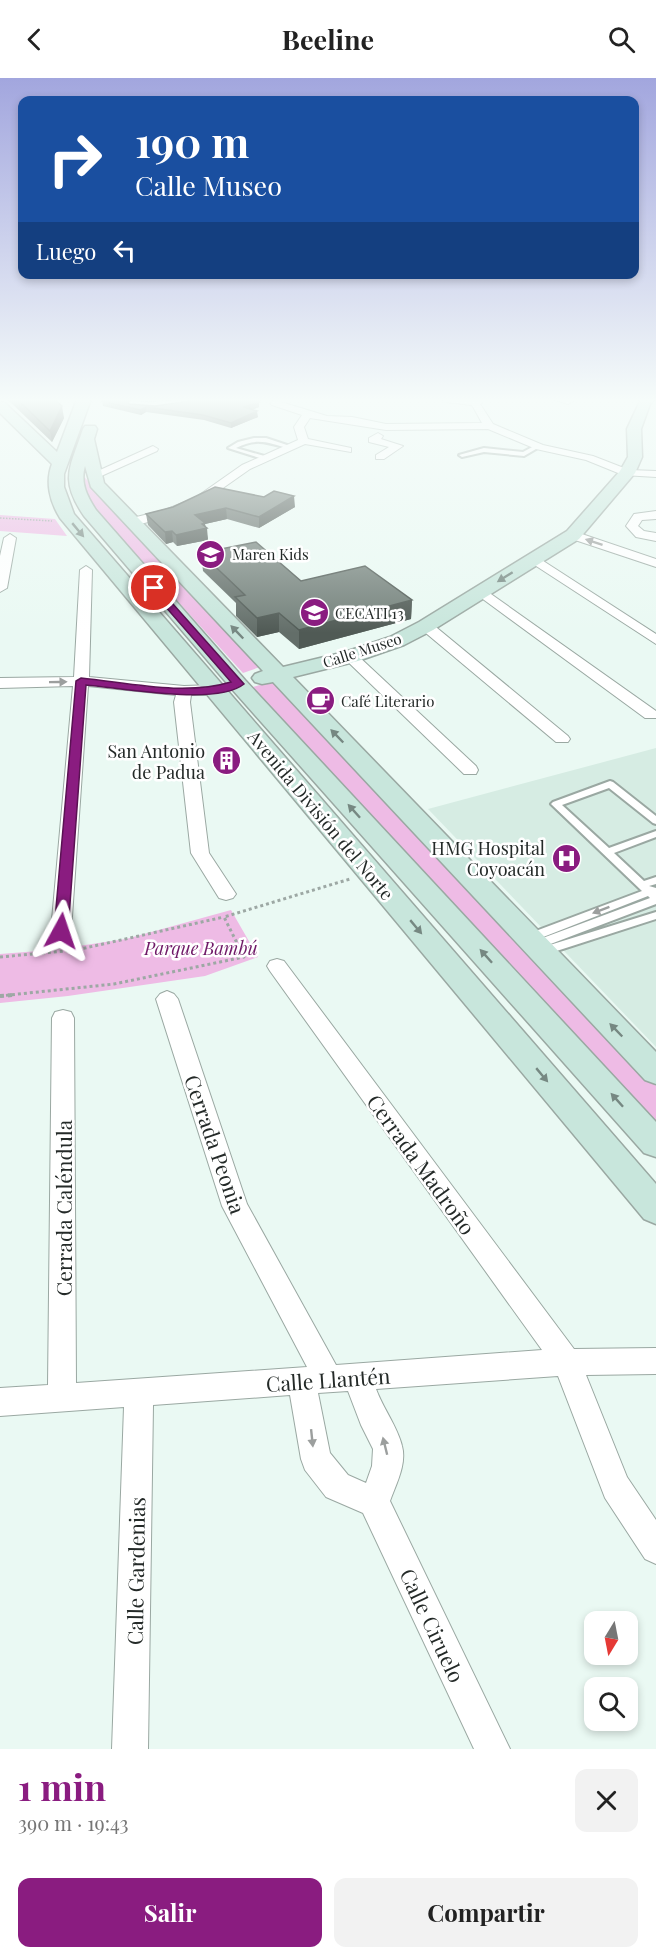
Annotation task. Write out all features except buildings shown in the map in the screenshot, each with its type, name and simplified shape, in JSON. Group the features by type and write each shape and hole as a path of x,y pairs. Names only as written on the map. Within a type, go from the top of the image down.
{"main road":[{"name":"Avenida División del Norte","path":"57,477 56,487 71,523 656,1143"},
{"name":"Avenida División del Norte","path":"75,477 78,494 90,513 176,613 227,687 370,873 656,1209"},
{"path":"95,477 97,484 132,522 656,1072"},
{"name":"Calle Museo","path":"227,687 351,657 397,641 426,626 573,535 624,477"},
{"path":"176,613 188,580"}],"street":[{"path":"132,522 170,513 199,500 232,477"},
{"path":"653,536 640,534 632,526 638,517 645,514 656,515"},
{"path":"573,535 656,562"},
{"path":"625,552 653,536"},
{"path":"0,588 10,538"},
{"path":"625,552 656,575"},
{"path":"534,559 656,640"},
{"path":"61,931 81,681 86,570"},
{"path":"481,591 651,715"},
{"path":"426,626 562,739"},
{"path":"351,657 470,770"},
{"name":"Calle Museo","path":"0,683 81,681 184,692 227,687"},
{"path":"184,692 182,702 200,854 226,894"},
{"name":"Cerrada Madroño","path":"277,966 567,1362 616,1487 656,1548"},
{"name":"Cerrada Peonia","path":"167,999 235,1206 329,1379"},
{"name":"Cerrada Caléndula","path":"62,1398 63,1018"},
{"name":"Calle Llantén","path":"0,1402 567,1362 656,1361"},
{"path":"329,1379 372,1415 388,1447 387,1466 374,1502 336,1486 316,1459 310,1416 329,1379"},
{"name":"Calle Gardenias","path":"130,1749 139,1392"},
{"name":"Calle Ciruelo","path":"374,1502 492,1749"}],"lane":[{"path":"652,893 556,804 610,784 656,821"},
{"path":"608,852 656,834"},
{"path":"535,945 652,893 656,880"},
{"path":"535,945 656,915"}],"path":[{"path":"0,518 71,523"},
{"path":"0,957 76,950 224,917 370,873"},
{"path":"0,996 114,984 244,957 224,917"}],"shaded area":[{"name":"HMG Hospital Coyoacán","path":"656,748 656,1047 428,809"}],"green space":[{"path":"82,477 260,667 243,673 109,526 85,495"},
{"path":"0,515 55,519 67,536 0,531"},
{"path":"276,680 656,1086 656,1123 253,687"},
{"name":"Parque Bambú","path":"231,910 258,957 205,976 68,996 0,1003 0,954 51,950 126,939"}],"place":[{"name":"Maren Kids","path":"211,554"},
{"name":"CECATI 13","path":"314,613"},
{"name":"Café Literario","path":"320,701"},
{"name":"San Antonio de Padua","path":"226,761"},
{"name":"HMG Hospital Coyoacán","path":"566,858"}],"route":[{"path":"61,931 81,681 184,692 215,690 238,684 154,588"}]}
